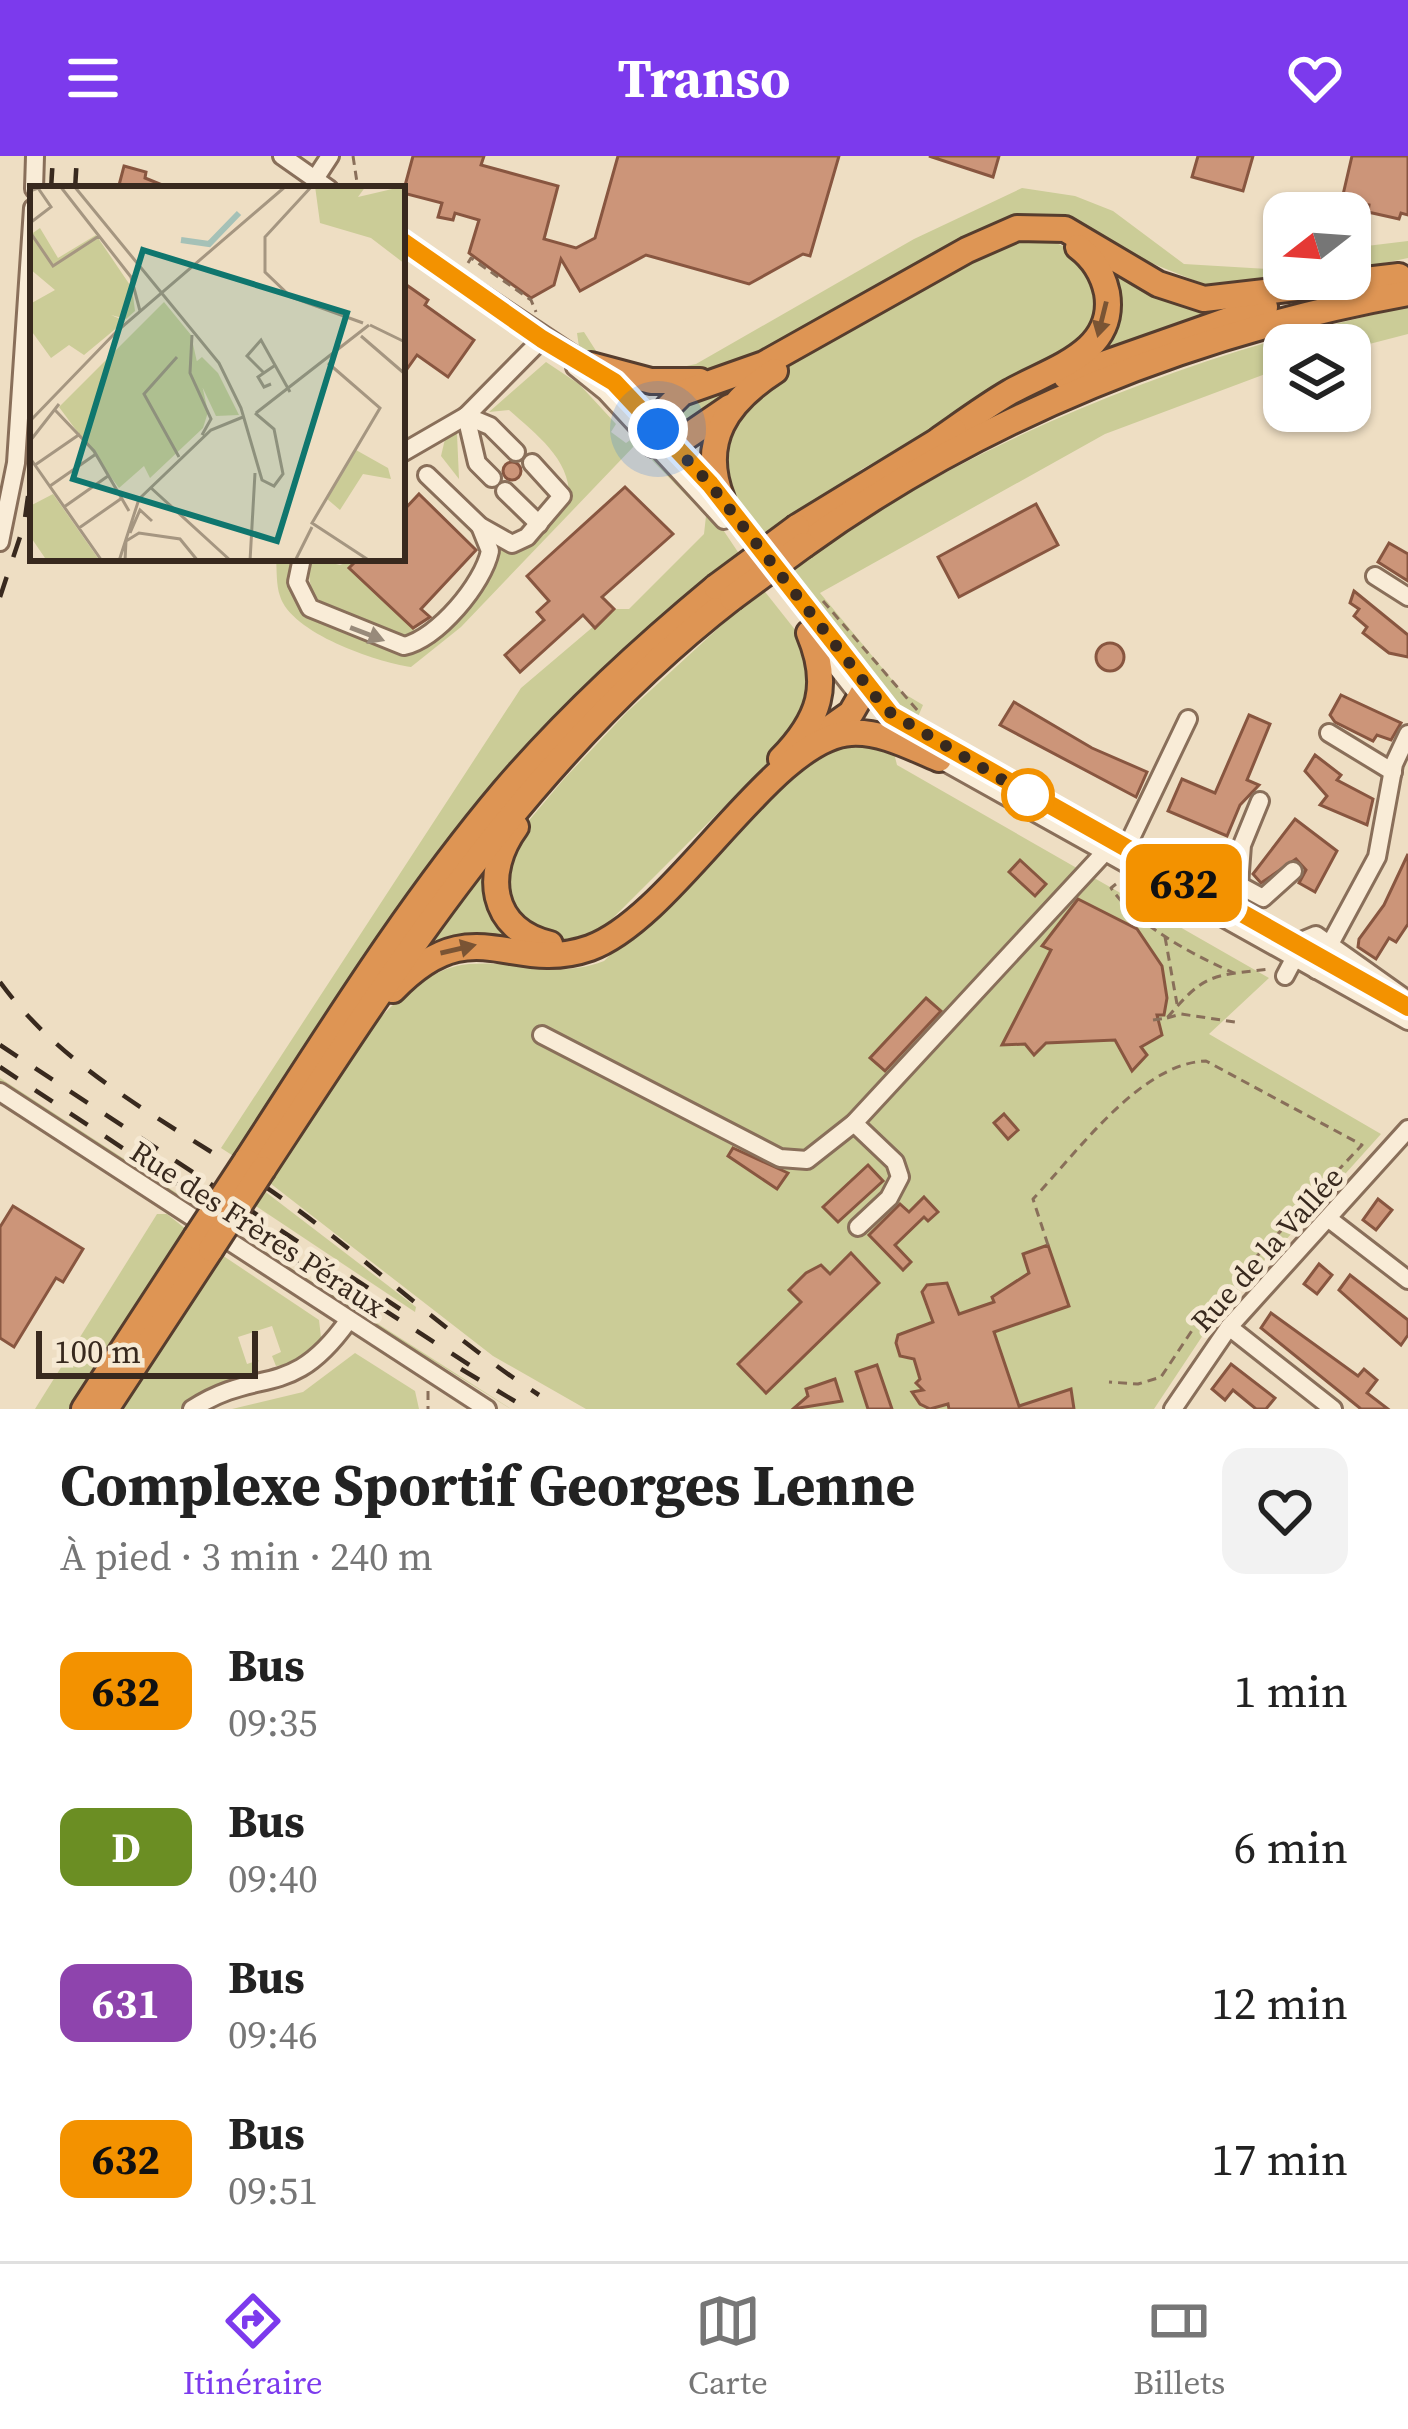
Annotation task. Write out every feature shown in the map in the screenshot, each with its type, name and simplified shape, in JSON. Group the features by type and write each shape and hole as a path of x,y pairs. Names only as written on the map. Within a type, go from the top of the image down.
{"highway":[{"path":"84,1409 203,1243 392,938 485,815 599,689 800,536 1007,394 1076,358 1097,339 1107,313 1106,292 1099,270 1082,250 1042,234 989,247 779,368 698,431 661,438 674,399 764,364 967,250 1024,226 1065,229 1157,284 1204,299 1405,281"},
{"path":"940,439 1038,389 1158,341 1299,298 1405,281"},
{"path":"800,536 1058,400 1225,338 1405,281"},
{"path":"591,365 651,381 714,380"},
{"path":"722,499 713,452 730,407"},
{"path":"254,1165 340,1051 462,873 587,728 724,592"},
{"path":"809,633 823,679 812,723"},
{"path":"587,728 512,831 494,870 504,914 520,930 548,944 587,940 623,919 812,723 861,692"},
{"path":"340,1051 398,985 440,953 483,944 561,954 610,938 645,911 861,692"},
{"path":"787,768 816,746 850,733 883,737 939,759"},
{"path":"106,1409 203,1243"}],"street":[{"path":"34,186 35,156"},
{"path":"282,156 322,184 330,156"},
{"path":"405,243 542,339 661,438 809,633 840,663"},
{"path":"0,542 16,463 30,253"},
{"path":"542,339 591,365 722,499 861,692 895,730 939,759 1223,913 1288,963"},
{"path":"405,451 466,416 542,339"},
{"path":"427,475 481,526 512,544 562,496 490,427 466,416"},
{"path":"466,416 477,464 538,524"},
{"path":"301,561 297,582 310,608 404,646 425,635 486,568 489,539 481,526"},
{"path":"1375,576 1408,597"},
{"path":"861,692 897,720 1116,855"},
{"path":"542,1035 780,1158 807,1160 854,1124 1116,855 1188,719"},
{"path":"1329,733 1393,772"},
{"path":"1288,963 1321,953 1377,857 1393,772 1406,742"},
{"path":"1223,913 1239,885 1242,845 1260,801"},
{"path":"1239,885 1263,898 1293,871"},
{"path":"1223,913 1321,953 1408,1003"},
{"path":"1258,925 1288,963"},
{"path":"1321,953 1408,1021"},
{"name":"Rue des Frères Péraux","path":"0,1092 487,1409"},
{"path":"854,1124 896,1162 900,1177 889,1198 858,1227"},
{"name":"Rue de la Vallée","path":"1173,1409 1229,1327 1408,1129"},
{"path":"1329,1219 1408,1280"},
{"path":"192,1409 218,1395 307,1368 348,1321"},
{"path":"1229,1327 1333,1409"}],"path":[{"path":"353,156 358,186"},
{"path":"1116,884 1111,888 1118,897 1164,933 1234,974"},
{"path":"1164,933 1178,1006"},
{"path":"1167,1018 1184,994 1234,974 1288,963"},
{"path":"1153,1020 1181,1014 1235,1022"},
{"path":"1048,1245 1033,1199 1145,1082 1194,1061 1205,1061 1362,1145 1205,1311 1161,1377 1138,1384 1109,1382"}],"green space":[{"path":"1022,188 1075,196 1113,211 1184,264 1263,269 1263,284 1237,290 1206,285 1036,217 800,339 707,374 651,375 611,364 579,347 577,333 584,332 598,354 659,372 696,364 914,239"},
{"path":"1027,238 1047,239 1081,254 1102,311 1068,357 862,469 761,547 726,482 723,448 735,412 751,394 824,344 920,289"},
{"path":"1408,241 1408,258 1371,266 1371,245"},
{"path":"1113,264 1219,309 1218,313 1096,353"},
{"path":"1408,307 1408,334 1371,344 1371,324 1337,324"},
{"path":"1263,344 1263,375 1105,434 820,593 903,693 923,705 917,719 883,697 783,572 854,525 1004,443 1082,408"},
{"path":"546,362 579,384 616,424 611,432 626,443 633,438 637,443 461,627 411,667 336,644 300,622 279,592 276,561 293,561 292,589 304,612 403,652 464,610 488,579 497,547 520,547 546,530 569,503 565,474 551,450 509,410 489,412"},
{"path":"736,386 730,397 675,429 685,399"},
{"path":"456,431 459,479 441,456 445,439"},
{"path":"660,456 705,503 740,555 631,645 549,722 389,919 238,1159 221,1148 521,688 614,609 629,609 704,534 706,516 651,459"},
{"path":"311,561 340,565 357,561 350,569 417,632 402,638 336,614 314,593"},
{"path":"762,588 800,636 816,685 787,744 601,930 561,941 525,928 499,882 526,824 627,712"},
{"path":"838,741 892,745 897,765 1269,978 1209,1034 1381,1134 1211,1323 1154,1409 586,1409 493,1356 266,1180 353,1051 408,992 438,973 469,964 569,969 604,961 797,771"},
{"path":"486,856 527,944 414,958"},
{"path":"0,1078 201,1209 199,1212 0,1088"},
{"path":"263,1190 416,1307 415,1312 253,1204"},
{"path":"157,1214 167,1214 187,1230 70,1409 35,1409"},
{"path":"236,1233 511,1409 234,1237"},
{"path":"219,1253 319,1320 322,1346 303,1362 276,1366 272,1356 281,1352 272,1326 238,1337 247,1364 259,1360 253,1375 180,1409 121,1409"},
{"path":"355,1353 415,1391 419,1409 232,1409 303,1392"}],"building":[{"path":"413,156 484,156 481,165 558,186 544,239 576,248 595,238 618,156 839,156 810,256 803,254 749,284 646,255 580,291 561,259 554,285 531,298 469,253 479,220 455,213 453,220 438,217 442,203 405,194"},
{"path":"929,156 999,156 993,177"},
{"path":"1198,156 1253,156 1243,191 1192,177"},
{"path":"1352,156 1408,156 1408,215 1401,213 1399,219 1371,213 1371,192 1344,192"},
{"path":"124,166 146,172 145,178 165,186 119,186"},
{"path":"408,286 428,300 425,305 474,340 448,377 417,355 405,372"},
{"path":"512,462 521,471 512,480 503,471"},
{"path":"625,487 673,534 602,597 614,609 595,628 583,615 520,672 505,655 544,620 537,612 549,601 527,576"},
{"path":"419,494 476,550 421,609 430,617 413,628 349,568 356,561 405,561 405,509"},
{"path":"1036,504 1058,545 959,597 938,557"},
{"path":"1389,543 1408,554 1408,581 1378,562"},
{"path":"1354,591 1408,635 1408,657 1389,653 1363,633 1367,627 1354,616 1359,609 1350,603"},
{"path":"1110,643 1120,647 1124,657 1120,667 1110,671 1100,667 1096,657 1100,647"},
{"path":"1341,695 1401,723 1391,740 1377,735 1373,741 1335,722 1330,715"},
{"path":"1014,702 1092,748 1147,772 1136,797 1000,725"},
{"path":"1249,715 1270,724 1247,780 1259,785 1240,805 1227,836 1168,811 1182,779 1215,793"},
{"path":"1315,755 1341,775 1337,780 1373,799 1367,825 1320,805 1327,796 1305,771"},
{"path":"1295,819 1337,851 1315,892 1299,883 1306,870 1296,859 1261,883 1253,874"},
{"path":"1408,854 1408,924 1396,942 1389,938 1376,959 1358,947 1359,939 1384,905"},
{"path":"1020,860 1046,884 1035,896 1009,872"},
{"path":"1078,899 1137,929 1162,966 1167,998 1164,1015 1157,1015 1162,1035 1141,1047 1147,1055 1132,1071 1115,1040 1046,1043 1034,1055 1025,1044 1002,1045 1051,950 1042,946"},
{"path":"926,998 941,1011 885,1071 870,1058"},
{"path":"1004,1114 1018,1130 1008,1139 994,1123"},
{"path":"733,1148 788,1173 777,1189 728,1156"},
{"path":"868,1165 883,1181 838,1222 823,1207"},
{"path":"924,1197 938,1212 928,1221 924,1217 895,1245 911,1262 903,1270 869,1235 900,1204 909,1212"},
{"path":"1378,1199 1392,1210 1376,1230 1363,1220"},
{"path":"13,1206 83,1249 63,1282 56,1278 14,1347 0,1338 0,1227"},
{"path":"1048,1245 1069,1306 994,1332 1019,1406 1071,1389 1074,1409 949,1409 948,1404 930,1409 920,1404 912,1392 923,1390 916,1383 920,1379 914,1359 900,1356 896,1343 898,1335 933,1322 922,1292 927,1285 947,1283 959,1314 994,1302 992,1297 1029,1273 1023,1254"},
{"path":"851,1253 879,1283 766,1393 738,1364 801,1302 789,1290 806,1273 821,1265 830,1274"},
{"path":"1319,1264 1332,1275 1317,1294 1304,1284"},
{"path":"1350,1275 1408,1320 1408,1335 1401,1345 1339,1290"},
{"path":"1271,1313 1358,1376 1364,1369 1377,1380 1367,1393 1388,1409 1361,1409 1261,1328"},
{"path":"1231,1364 1275,1398 1266,1409 1256,1409 1233,1390 1225,1400 1212,1389"},
{"path":"877,1365 892,1409 868,1409 856,1372"},
{"path":"835,1379 842,1401 793,1409 808,1396 806,1389"}],"railway":[{"path":"51,186 53,156"},
{"path":"75,186 77,156"},
{"path":"0,597 24,525 30,482"},
{"path":"0,982 30,1018 101,1079 298,1210 539,1395"},
{"path":"0,1045 400,1309"},
{"path":"0,1067 345,1295"},
{"path":"381,1308 482,1373"},
{"path":"461,1369 528,1409"}],"bus line":[{"name":"632","path":"405,243 542,339 614,382 710,484 891,715 1408,1007"}],"route":[{"path":"658,429 710,484 886,710 1028,795"}]}
